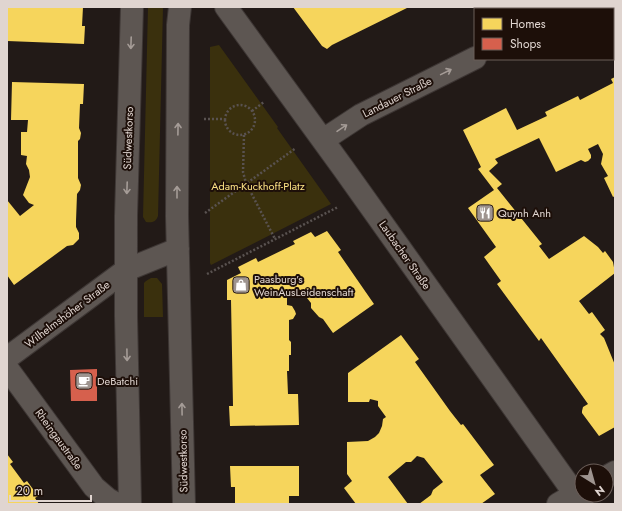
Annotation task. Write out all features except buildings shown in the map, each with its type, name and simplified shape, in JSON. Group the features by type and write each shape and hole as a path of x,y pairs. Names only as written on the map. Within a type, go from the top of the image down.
{"street":[{"name":"Südwestkorso","path":"130,504 126,216 132,7"},
{"name":"Südwestkorso","path":"180,7 178,25 177,216 184,504"},
{"name":"Laubacher Straße","path":"226,7 323,140 574,498"},
{"name":"Landauer Straße","path":"323,140 361,115 474,58"},
{"path":"126,270 178,250"},
{"name":"Wilhelmshöher Straße","path":"7,358 126,270"},
{"name":"Rheingaustraße","path":"7,368 94,487 116,504"}],"path":[{"path":"252,111 265,102"},
{"path":"238,105 252,111 254,115 254,125 244,136 236,135 229,131 226,127 224,119 228,110 238,105"},
{"path":"204,119 224,119"},
{"path":"244,136 243,172 246,183 275,239"},
{"path":"205,213 296,148"},
{"path":"207,274 338,207"}],"green space":[{"path":"148,7 163,7 158,216 154,222 146,222 143,217"},
{"name":"Adam-Kuckhoff-Platz","path":"219,45 331,204 211,265 210,47"},
{"path":"151,278 157,278 162,284 163,317 144,317 144,283"}],"place":[{"name":"Quynh Anh","path":"485,213"},
{"name":"Paasburg’s WeinAusLeidenschaft","path":"241,285"},
{"name":"DeBatchi","path":"84,381"}]}
